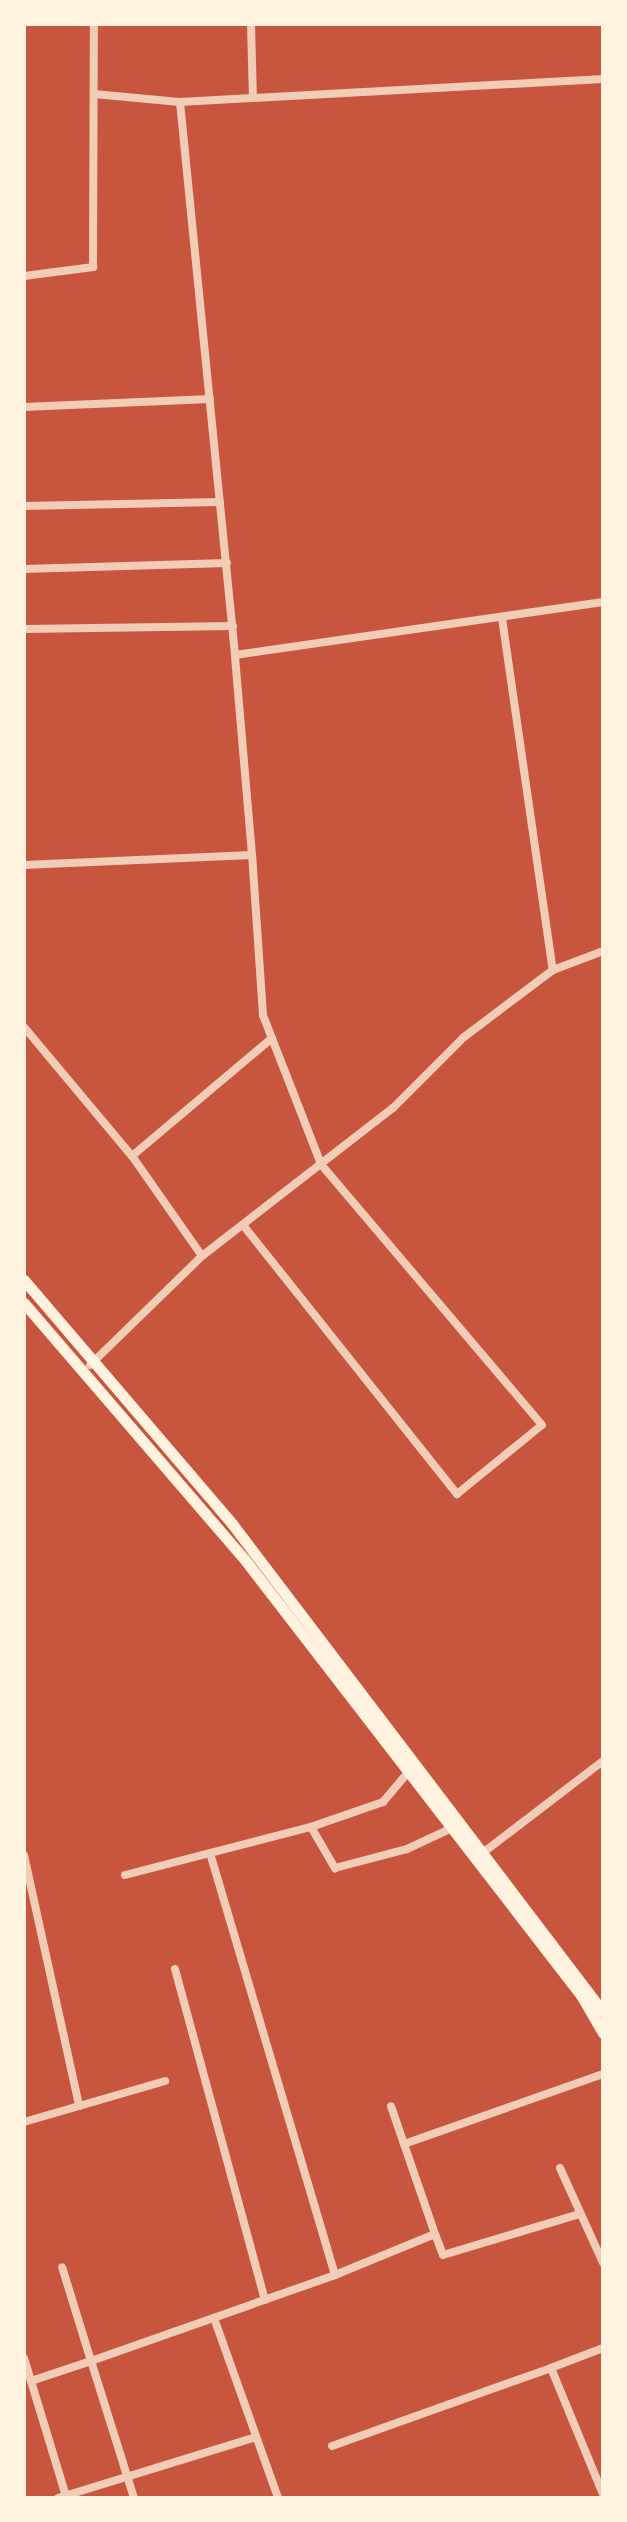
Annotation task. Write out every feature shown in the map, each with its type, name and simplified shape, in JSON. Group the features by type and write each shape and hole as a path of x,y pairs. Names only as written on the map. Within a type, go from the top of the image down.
{"main road":[{"path":"24,1280 233,1525 603,2012"},
{"path":"24,1303 245,1560 452,1828 480,1854 603,2033"}],"street":[{"path":"24,276 93,267 94,24"},
{"path":"251,24 253,98"},
{"path":"94,94 180,102 603,79"},
{"path":"180,102 233,626 263,1015 321,1164 542,1425 457,1494 243,1225"},
{"path":"24,407 210,399"},
{"path":"24,506 220,502"},
{"path":"24,569 227,563"},
{"path":"235,655 603,602"},
{"path":"502,618 553,970"},
{"path":"24,629 233,626"},
{"path":"24,865 252,855"},
{"path":"82,1371 202,1256 393,1108 464,1037 553,970 603,951"},
{"path":"24,1027 132,1156 202,1256"},
{"path":"132,1156 272,1038"},
{"path":"480,1854 603,1761"},
{"path":"125,1875 311,1827 383,1802 410,1770"},
{"path":"311,1827 335,1868 407,1849 452,1828"},
{"path":"210,1853 335,2275"},
{"path":"24,1855 79,2106"},
{"path":"175,1969 265,2300"},
{"path":"404,2144 603,2074"},
{"path":"24,2122 165,2081"},
{"path":"391,2106 443,2255 580,2214"},
{"path":"560,2168 603,2263"},
{"path":"31,2381 335,2275 435,2234"},
{"path":"62,2267 134,2498"},
{"path":"214,2318 278,2498"},
{"path":"332,2446 603,2348"},
{"path":"24,2358 62,2497 256,2437"},
{"path":"551,2368 603,2494"}]}
